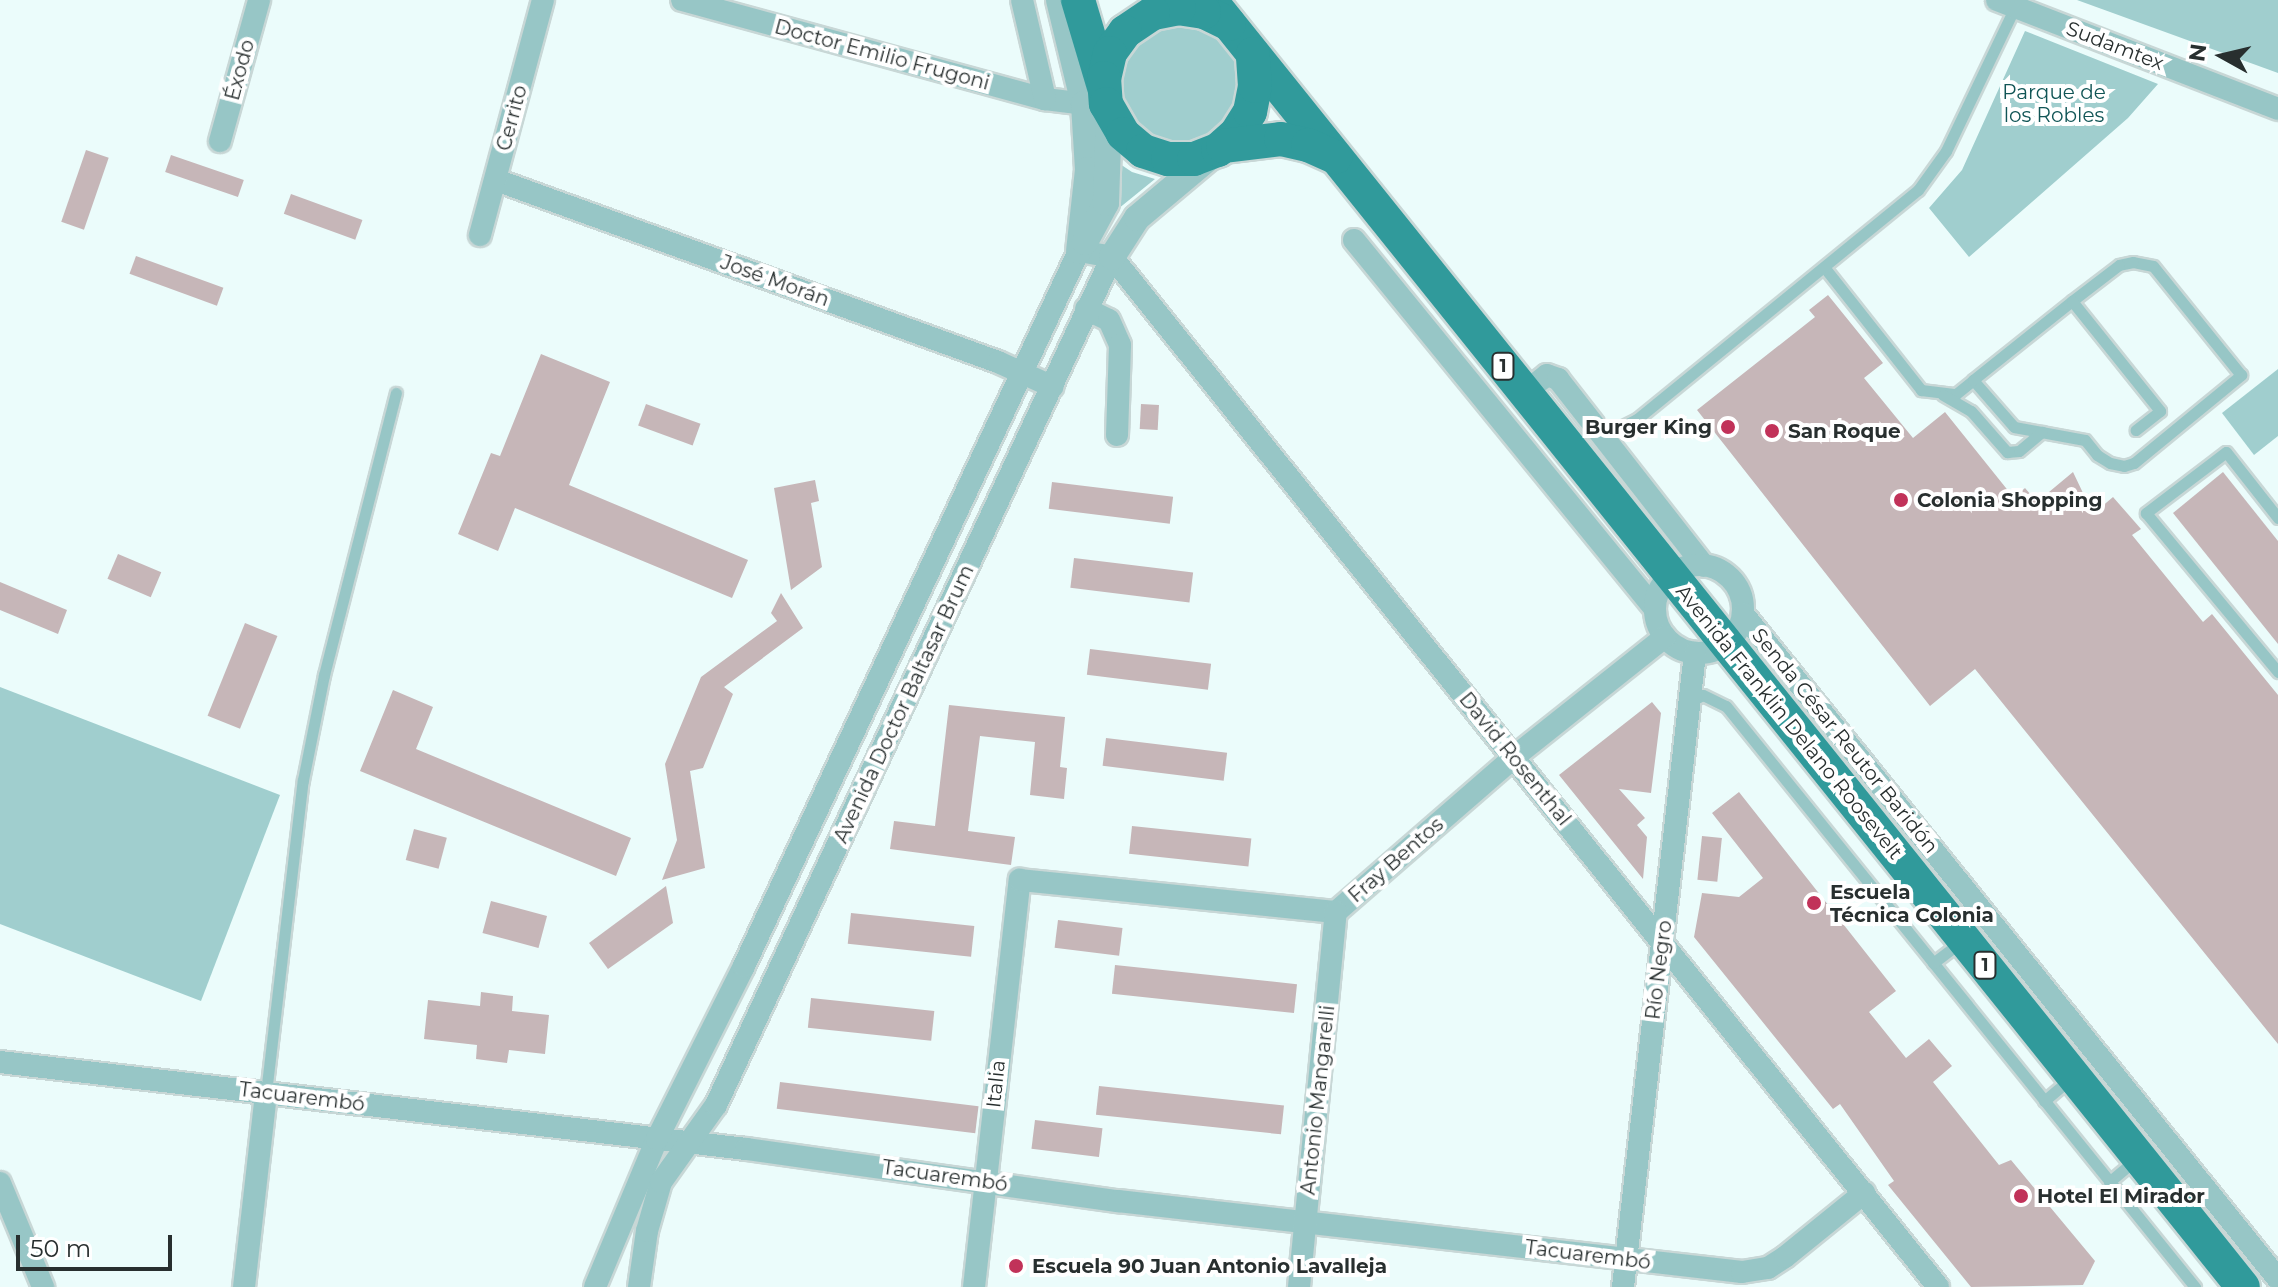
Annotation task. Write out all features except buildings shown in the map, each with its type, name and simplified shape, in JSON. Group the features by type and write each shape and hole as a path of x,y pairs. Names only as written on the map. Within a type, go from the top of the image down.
{"main road":[{"name":"Avenida Doctor Baltasar Brum","path":"1078,0 1099,101"},
{"path":"1219,12 1211,14 1187,8 1162,10 1131,25 1114,45 1105,69 1099,101 1129,141 1159,157 1194,159 1220,148 1281,139 1308,145 1335,157"},
{"name":"Avenida Franklin Delano Roosevelt","path":"1219,12 1461,313 1536,384 1588,447 1671,575 1711,649 1877,806 1953,900 1964,939 2243,1287"},
{"path":"1220,148 1236,134 1250,112 1255,86 1253,54"}],"street":[{"name":"Éxodo","path":"220,141 259,0"},
{"name":"Cerrito","path":"480,235 543,0"},
{"name":"Doctor Emilio Frugoni","path":"682,0 1045,99 1099,101"},
{"path":"1022,0 1045,99"},
{"name":"Avenida Doctor Baltasar Brum","path":"595,1287 657,1139 738,979 1079,251 1102,217 1106,203 1099,101 1059,0"},
{"name":"Sudamtex","path":"2006,4 2278,109"},
{"name":"Avenida Doctor Baltasar Brum","path":"639,1287 647,1231 661,1182 716,1105 1112,257 1137,218 1220,148"},
{"name":"José Morán","path":"496,180 1023,373 1053,387"},
{"name":"Avenida Franklin Delano Roosevelt","path":"1372,204 1376,229 1358,245 1655,609 1665,637"},
{"path":"1079,251 1112,257"},
{"name":"David Rosenthal","path":"1112,257 1938,1287"},
{"path":"1401,298 1429,274"},
{"path":"1086,309 1109,320 1120,345 1117,435"},
{"path":"1432,337 1461,313"},
{"path":"1549,479 1588,447 1704,566"},
{"path":"1655,609 1660,590 1671,575 1686,567 1704,566"},
{"name":"Senda César Reutor Baridón","path":"1704,566 1722,572 1734,582 1741,596 1743,614 1877,806"},
{"path":"1665,637 1676,647 1711,649 1740,627 1743,614"},
{"name":"Fray Bentos","path":"1020,880 1336,912 1514,757 1665,637"},
{"name":"Río Negro","path":"1623,1287 1689,705 1711,649"},
{"name":"Italia","path":"974,1287 1020,880"},
{"path":"1953,900 2278,1279"},
{"name":"Antonio Mangarelli","path":"1299,1287 1336,912"},
{"name":"Tacuarembó","path":"0,1062 657,1139 1118,1201 1625,1259 1757,1271 1785,1257 1864,1193"},
{"path":"244,1287 266,1093"},
{"path":"0,1183 43,1287"}],"lane":[{"path":"1588,447 1637,419 1918,190 1946,151 2006,4"},
{"path":"1943,395 1956,394 1973,380 2072,301 2119,265 2133,262 2153,266 2241,375 2134,463 2124,466 2097,455 2085,440 2014,427 1973,380"},
{"path":"1824,267 1921,390 1943,395 1971,411 2007,452 2019,451 2042,432"},
{"path":"2072,301 2160,411 2136,430"},
{"path":"266,1093 303,780 324,675 396,393"},
{"path":"2278,518 2226,452 2146,513 2278,672"},
{"name":"Avenida Franklin Delano Roosevelt","path":"1689,705 1703,695 1726,706 2195,1287"},
{"path":"1933,963 1964,939"},
{"path":"2044,1101 2073,1076"},
{"path":"2109,1182 2138,1157"}],"green space":[{"path":"2077,0 2278,0 2278,73"},
{"path":"1159,21 1213,30 1232,51 1238,64 1240,78 1235,106 1229,118 1208,137 1181,145 1153,141 1122,113 1119,58"},
{"name":"Parque de los Robles","path":"2025,31 2158,84 2128,118 1969,257 1929,208 1962,170"},
{"path":"1117,162 1132,172 1155,179 1118,209"},
{"path":"2278,369 2278,436 2254,455 2222,413"},
{"path":"0,687 280,795 201,1001 0,924"}],"place":[{"name":"Burger King","path":"1728,427"},
{"name":"San Roque","path":"1772,431"},
{"name":"Colonia Shopping","path":"1901,500"},
{"name":"Escuela Técnica Colonia","path":"1814,903"},
{"name":"Hotel El Mirador","path":"2021,1196"},
{"name":"Escuela 90 Juan Antonio Lavalleja","path":"1016,1266"}]}
